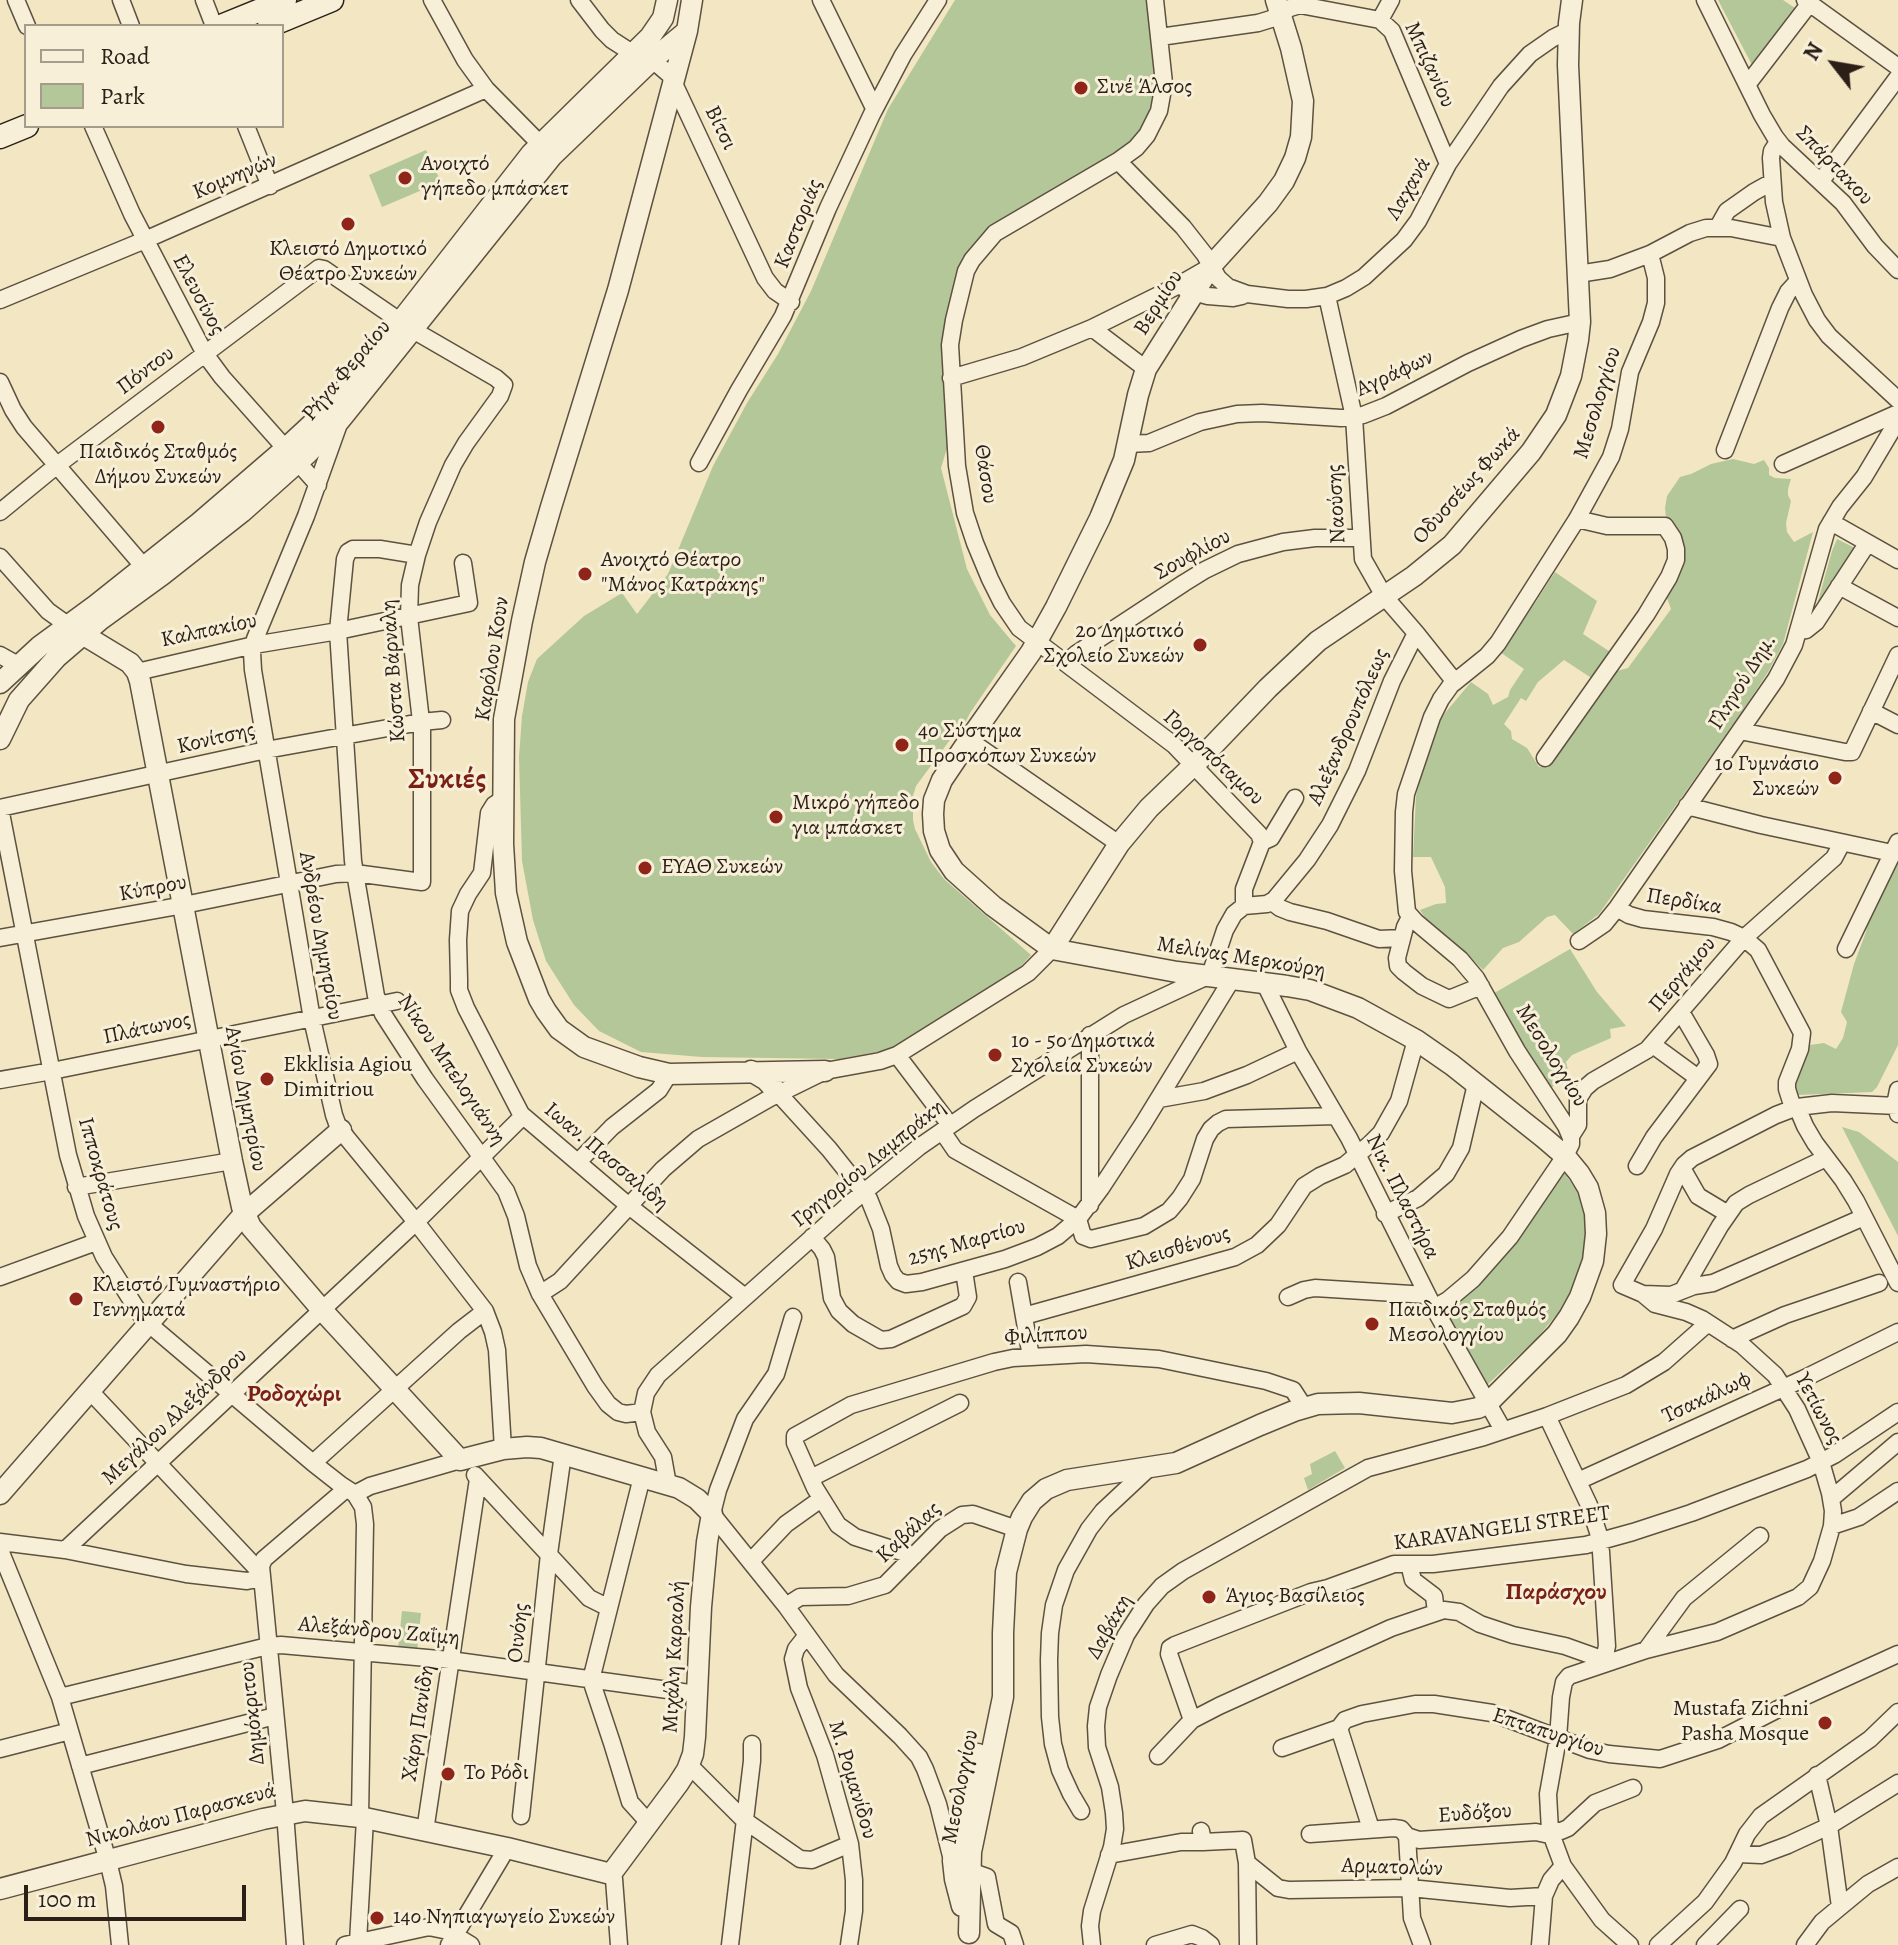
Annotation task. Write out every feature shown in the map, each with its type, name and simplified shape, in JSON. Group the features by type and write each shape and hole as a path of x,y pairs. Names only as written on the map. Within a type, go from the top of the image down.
{"main road":[{"path":"226,24 285,0"},
{"path":"274,24 332,0"},
{"path":"0,122 24,112"},
{"path":"0,137 24,127"}],"street":[{"path":"16,0 26,24"},
{"path":"121,0 130,24"},
{"path":"204,0 213,24"},
{"path":"432,0 465,60 486,89 546,150"},
{"name":"Βίτσι","path":"579,0 608,37 666,70 674,81 765,278 775,291 791,302"},
{"name":"Ρήγα Φεραίου","path":"643,57 660,24 667,0"},
{"path":"687,31 692,0"},
{"path":"821,0 874,108"},
{"name":"Καστοριάς","path":"699,463 791,302 828,208 874,108 938,0"},
{"name":"Θάσου","path":"1037,642 1019,628 1002,603 965,513 957,466 951,378 950,345 954,320 966,271 987,239 1118,161 1141,143 1152,126 1159,111 1164,83 1155,0"},
{"path":"1380,20 1391,0"},
{"name":"Οδυσσέως Φωκά","path":"1052,949 1119,844 1142,816 1318,641 1426,567 1452,545 1539,441 1556,415 1567,390 1580,322 1568,79 1572,0"},
{"name":"Σπάρτακου","path":"1705,0 1778,142 1843,203 1875,246 1898,270"},
{"path":"1747,85 1808,2 1898,67"},
{"name":"Μπιζανίου","path":"1160,37 1268,21 1278,7 1303,5 1380,20 1392,31 1448,164"},
{"name":"Βερμίου","path":"1037,642 1119,476 1140,384 1185,289 1259,215 1290,169 1298,148 1303,101 1278,7"},
{"name":"Λαχανά","path":"1118,161 1183,227 1225,285 1247,294 1295,300 1327,296 1364,277 1404,240 1425,210 1448,164 1512,72 1543,45 1569,30"},
{"name":"Ρήγα Φεραίου","path":"0,739 27,690 76,629 144,567 340,420 507,183 643,57 687,31"},
{"name":"Καρόλου Κουν","path":"687,31 618,290 526,598 504,719 504,871 508,906 525,968 546,1011 565,1034 584,1047 639,1067 669,1074 825,1071"},
{"path":"1821,181 1898,77"},
{"name":"Κομνηνών","path":"0,300 270,186 486,89"},
{"name":"Ελευσίνος","path":"94,128 145,240 205,354 318,485"},
{"path":"247,128 270,186"},
{"path":"1778,142 1771,154 1772,182 1782,238 1798,281 1825,331 1898,400"},
{"path":"1718,227 1723,216 1737,203 1772,182"},
{"path":"1578,274 1610,269 1650,254 1697,230 1718,227 1782,238"},
{"name":"Μεσολογγίου","path":"1431,1301 1462,1289 1498,1251 1565,1156 1571,1136 1517,1051 1481,986 1460,959 1410,917 1406,909 1403,871 1406,794 1443,695 1498,643 1577,519 1614,450 1630,372 1655,308 1657,288 1650,254"},
{"name":"Πόντου","path":"0,512 56,466 319,268 406,326"},
{"path":"1725,450 1780,308 1798,281"},
{"path":"951,378 1022,357 1185,289"},
{"name":"Λαχανά","path":"1185,289 1208,296 1233,298 1247,294"},
{"name":"Ναούσης","path":"1327,296 1354,417 1363,559 1384,596 1455,682"},
{"name":"Αγράφων","path":"1128,444 1149,443 1200,422 1237,414 1354,417 1386,406 1521,339 1580,322"},
{"name":"Ρήγα Φεραίου","path":"0,683 9,660 76,629 192,552 251,504 292,456 315,421 406,326"},
{"name":"Κώστα Βάρναλη","path":"406,326 504,385 500,396 457,456 428,522 409,591 421,722 422,882"},
{"path":"1092,328 1146,369"},
{"path":"0,382 7,414 24,427 144,567"},
{"path":"1783,464 1898,413"},
{"name":"Ανδρέου Δημητρίου","path":"340,420 318,485 254,645 252,666 312,1019 336,1121 485,1311 497,1350 503,1449"},
{"name":"Γληνού Δημ.","path":"1579,941 1604,924 1617,908 1786,663 1831,522 1864,477 1898,420"},
{"path":"1545,758 1646,615 1676,560 1673,538 1665,526 1607,526 1577,519"},
{"path":"1831,522 1898,560"},
{"name":"Σουφλίου","path":"1066,663 1205,570 1238,554 1283,542 1361,538"},
{"path":"1798,631 1806,630 1816,622 1867,544"},
{"name":"Νίκου Μπελογιάννη","path":"417,555 372,548 348,552 338,631 355,873 376,996 425,1079 503,1186 514,1207 528,1266 540,1294 582,1366 608,1404 621,1413 642,1412"},
{"name":"Καλπακίου","path":"0,557 48,611 122,657 137,672 254,645 469,603 463,563"},
{"path":"1839,586 1898,618"},
{"name":"Αλεξανδρουπόλεως","path":"1272,902 1307,860 1337,812 1357,771 1397,669 1416,633"},
{"path":"540,1294 560,1281 688,1146 778,1093 825,1071 897,1055 1028,973 1052,949 993,906 954,871 937,844 932,819 934,800 942,780 1037,642"},
{"name":"Γοργοπόταμου","path":"1037,642 1174,745 1261,839 1244,889 1244,906"},
{"path":"1740,731 1848,753 1854,750 1898,655"},
{"name":"Αγίου Δημητρίου","path":"137,672 244,1214 259,1239 394,1389 589,1598 609,1608"},
{"path":"1871,711 1898,725"},
{"name":"Κονίτσης","path":"0,808 266,750 442,720"},
{"path":"969,740 1119,844"},
{"path":"1261,839 1269,839 1295,798"},
{"name":"Ιωαν. Πασσαλίδη","path":"503,799 489,813 482,873 460,911 459,990 473,1022 523,1116 629,1206 745,1297"},
{"path":"1687,806 1842,843 1895,848 1846,949"},
{"name":"Ιπποκράτους","path":"0,808 68,1155 96,1242 111,1270 149,1324 350,1492"},
{"name":"Περγάμου","path":"1571,1136 1578,1125 1577,1101 1583,1091 1593,1081 1641,1055 1653,1045 1744,938 1834,858 1842,843"},
{"name":"Κύπρου","path":"0,938 336,874 355,873 422,882"},
{"path":"1208,976 1231,917 1244,906 1272,902 1290,912 1379,939 1402,938"},
{"name":"Περδίκα","path":"1617,908 1635,917 1731,932 1744,938 1761,954 1801,1030 1802,1044 1787,1082 1795,1108"},
{"path":"1410,917 1397,958 1397,964 1407,976 1449,999 1481,986"},
{"name":"Μελίνας Μερκούρη","path":"1052,949 1161,969 1310,990 1347,1002 1416,1040 1565,1156"},
{"path":"1159,999 1161,969"},
{"name":"Γρηγορίου Λαμπράκη","path":"642,1412 644,1397 654,1379 864,1192 946,1128 1124,1015 1208,976"},
{"name":"25ης Μαρτίου","path":"778,1093 864,1192 881,1229 890,1269 898,1281 914,1284 1037,1247 1058,1236 1078,1219 1159,1099 1232,979"},
{"name":"Νικ. Πλαστήρα","path":"1264,982 1431,1301 1503,1430"},
{"name":"Πλάτωνος","path":"0,1080 397,1001"},
{"path":"1637,1166 1709,1060 1681,1012"},
{"path":"1090,1035 1090,1205"},
{"name":"Κλεισθένους","path":"1024,1316 1247,1252 1278,1225 1304,1186 1345,1165 1381,1133 1393,1115 1404,1086 1416,1040"},
{"path":"1653,1045 1698,1078"},
{"path":"1159,1099 1204,1091 1298,1051"},
{"path":"897,1055 946,1128 955,1150 1078,1219 1080,1232 1087,1239 1144,1226 1169,1211 1192,1179 1211,1129 1226,1119 1336,1116"},
{"path":"751,1071 766,1080 778,1093"},
{"path":"578,1162 612,1127 659,1090 669,1074"},
{"path":"1385,1214 1418,1198 1446,1174 1461,1148 1476,1084"},
{"path":"1728,1214 1698,1196 1682,1168 1692,1158 1795,1108 1832,1103 1898,1103"},
{"path":"1795,1108 1843,1180 1898,1283"},
{"name":"Μεγάλου Αλεξάνδρου","path":"65,1550 416,1222 523,1116"},
{"path":"0,1494 244,1214 341,1130"},
{"path":"1488,1403 1557,1334 1573,1311 1590,1274 1596,1234 1593,1203 1584,1180 1565,1156"},
{"path":"1683,1290 1736,1203 1826,1158"},
{"path":"76,1187 232,1161"},
{"name":"Υετίωνος","path":"1646,1650 1703,1636 1794,1599 1807,1590 1822,1561 1832,1526 1832,1498 1821,1462 1784,1386 1763,1363 1708,1323 1691,1314 1659,1305 1622,1285 1654,1229 1682,1168"},
{"path":"1643,1294 1671,1295 1713,1283 1864,1217"},
{"path":"812,1237 826,1257 832,1298 839,1311 853,1324 881,1340 891,1339 963,1306 968,1297 964,1271"},
{"path":"1,1274 96,1242"},
{"path":"1018,1282 1031,1357"},
{"path":"1732,1339 1785,1315 1879,1283"},
{"path":"1288,1297 1318,1288 1431,1301"},
{"path":"313,1463 485,1311"},
{"path":"712,1514 745,1419 776,1374 793,1317"},
{"name":"Δαβάκη","path":"1092,1945 1090,1920 1114,1838 1114,1813 1108,1779 1097,1747 1098,1707 1126,1635 1139,1613 1159,1590 1183,1571 1368,1468 1503,1430 1608,1393 1647,1374 1708,1323"},
{"name":"Τσακάλωφ","path":"1578,1481 1898,1332"},
{"name":"Φιλίππου","path":"811,1478 794,1438 799,1433 851,1405 994,1362 1086,1354 1159,1359 1279,1385 1293,1390 1304,1407"},
{"path":"90,1391 262,1576"},
{"path":"914,1556 846,1532 835,1521 811,1478 960,1403"},
{"name":"Μεσολογγίου","path":"961,1866 974,1832 1003,1697 1006,1572 1017,1529 1032,1501 1055,1484 1188,1459 1304,1407 1343,1403 1452,1413 1472,1411 1488,1403"},
{"path":"642,1412 647,1432 663,1457 668,1485"},
{"name":"KARAVANGELI STREET","path":"1192,1720 1169,1654 1172,1646 1387,1566 1433,1564 1600,1542 1691,1513 1821,1462 1898,1412"},
{"path":"1547,1416 1591,1510 1600,1542 1607,1646 1603,1664"},
{"path":"1832,1498 1898,1442"},
{"path":"262,1576 264,1559 350,1492 503,1449 532,1447 668,1485 690,1494 712,1514 786,1606 838,1678 919,1757 951,1823"},
{"name":"Οινόης","path":"521,1816 563,1454"},
{"path":"1081,1811 1060,1770 1053,1744 1049,1646 1054,1605 1066,1570 1089,1529 1103,1511 1149,1468"},
{"path":"642,1477 591,1680 630,1802 649,1823"},
{"name":"Χάρη Πανίδη","path":"425,1831 478,1479"},
{"path":"1832,1526 1859,1517 1898,1491"},
{"path":"350,1492 363,1507 365,1524 362,1818 352,1943 429,1927 443,1929 452,1940 471,1945"},
{"path":"751,1561 786,1524 821,1499"},
{"name":"Μιχάλη Καραολή","path":"611,1874 689,1765 695,1741 702,1595 712,1514"},
{"name":"Καβάλας","path":"786,1606 800,1597 848,1596 880,1587 891,1581 940,1529 962,1515 973,1514 1017,1529"},
{"path":"1630,1945 1602,1920 1563,1866 1550,1831 1548,1794 1565,1679 1646,1650 1684,1598 1760,1536"},
{"path":"0,1542 65,1550 186,1574 247,1581 262,1576"},
{"path":"0,1550 60,1697 108,1861 114,1886 120,1945"},
{"path":"1412,1564 1413,1580 1434,1596 1436,1612"},
{"name":"Δημόκριτου","path":"262,1576 295,1945"},
{"path":"1158,1756 1192,1720 1391,1628 1444,1610 1455,1610 1503,1632 1560,1644 1596,1657 1603,1664"},
{"name":"Μ. Ρομανίδου","path":"807,1635 793,1654 799,1688 830,1768 850,1844 854,1896 849,1945"},
{"name":"Αλεξάνδρου Ζαΐμη","path":"60,1697 268,1646 450,1660 697,1694"},
{"name":"Μεσολογγίου","path":"961,1866 951,1823 1003,1651"},
{"name":"Επταπυργίου","path":"1282,1748 1339,1728 1345,1720 1362,1714 1415,1704 1434,1704 1492,1713 1590,1750 1660,1759 1718,1740 1798,1699 1898,1654"},
{"path":"1658,1945 1700,1909 1738,1854 1754,1824 1870,1739 1898,1712"},
{"path":"80,1766 275,1716"},
{"path":"1339,1728 1371,1829"},
{"path":"0,1749 70,1731"},
{"path":"730,1945 752,1744"},
{"path":"689,1765 744,1820 804,1861 850,1844"},
{"path":"1817,1775 1829,1826 1840,1907"},
{"path":"1738,1854 1769,1853 1829,1826 1898,1783"},
{"name":"Ευδόξου","path":"1310,1834 1397,1828 1419,1840 1536,1832 1545,1834 1568,1828 1595,1803 1633,1788"},
{"name":"Νικολάου Παρασκευά","path":"0,1889 285,1813 314,1811 507,1848 611,1874"},
{"path":"1109,1855 1202,1836 1243,1840 1247,1863 1248,1945"},
{"path":"1407,1836 1412,1918 1422,1945"},
{"path":"452,1940 507,1848"},
{"name":"Αρματολών","path":"1247,1863 1275,1886 1286,1890 1410,1888 1510,1898 1544,1896"},
{"path":"970,1939 955,1879 961,1866 987,1877 995,1921 1011,1933 1015,1945"},
{"path":"1540,1945 1544,1896 1551,1880 1563,1866"},
{"path":"1805,1945 1822,1922 1882,1875 1898,1867"},
{"path":"611,1874 614,1879 619,1945"},
{"path":"1705,1945 1740,1909"},
{"path":"1155,1945 1192,1934 1211,1945"}],"green space":[{"path":"955,0 1147,0 1157,72 1152,106 1126,147 993,227 963,257 956,275 941,347 948,445 941,468 967,569 990,615 1016,646 970,713 960,733 955,733 916,786 913,820 931,862 944,879 1031,955 1015,973 893,1049 839,1059 702,1057 641,1052 599,1031 574,1005 546,961 533,920 522,861 519,757 528,682 537,659 584,616 622,593 637,614 668,574 713,466 811,291 888,109"},
{"path":"1718,0 1783,0 1795,8 1752,65"},
{"name":"Ανοιχτό γήπεδο μπάσκετ","path":"426,150 441,182 382,207 369,175"},
{"path":"1733,459 1754,464 1764,460 1769,475 1791,479 1787,532 1794,542 1813,532 1783,644 1741,713 1599,914 1573,934 1555,915 1547,917 1519,942 1503,948 1483,970 1427,921 1420,910 1446,903 1445,887 1431,857 1413,857 1416,796 1438,725 1471,682 1488,694 1493,705 1508,697 1524,669 1500,652 1555,572 1597,601 1583,634 1612,653 1593,679 1564,660 1538,682 1526,701 1521,698 1504,724 1511,731 1512,739 1527,748 1539,767 1549,762 1617,671 1628,668 1671,609 1667,598 1685,561 1676,526 1666,518 1667,496 1680,477"},
{"path":"1837,539 1855,548 1815,612 1832,551"},
{"path":"1898,856 1898,1045 1872,1092 1798,1095 1794,1079 1810,1045 1824,1043 1836,1049 1843,1038 1847,1022 1841,1012 1866,932 1868,915"},
{"path":"1570,949 1597,992 1626,1026 1610,1029 1611,1038 1572,1055 1566,1062 1568,1070 1549,1091 1491,995"},
{"path":"1842,1127 1859,1132 1898,1162 1898,1236"},
{"path":"1561,1173 1576,1190 1585,1215 1586,1239 1578,1278 1558,1313 1536,1339 1486,1386 1445,1310"},
{"path":"1335,1451 1345,1468 1308,1490 1304,1478 1312,1474 1310,1464"},
{"path":"402,1611 421,1613 417,1651 398,1649"}],"place":[{"name":"Σινέ Άλσος","path":"1081,88"},
{"name":"Ανοιχτό γήπεδο μπάσκετ","path":"405,178"},
{"name":"Κλειστό Δημοτικό Θέατρο Συκεών","path":"348,224"},
{"name":"Παιδικός Σταθμός Δήμου Συκεών","path":"158,427"},
{"name":"Ανοιχτό Θέατρο \"Μάνος Κατράκης\"","path":"585,574"},
{"name":"2ο Δημοτικό Σχολείο Συκεών","path":"1200,645"},
{"name":"4ο Σύστημα Προσκόπων Συκεών","path":"902,745"},
{"name":"1ο Γυμνάσιο Συκεών","path":"1835,778"},
{"name":"Μικρό γήπεδο για μπάσκετ","path":"776,817"},
{"name":"ΕΥΑΘ Συκεών","path":"645,868"},
{"name":"1ο - 5ο Δημοτικά Σχολεία Συκεών","path":"995,1055"},
{"name":"Ekklisia Agiou Dimitriou","path":"267,1079"},
{"name":"Κλειστό Γυμναστήριο Γεννηματά","path":"76,1299"},
{"name":"Παιδικός Σταθμός Μεσολογγίου","path":"1372,1324"},
{"name":"Άγιος Βασίλειος","path":"1209,1597"},
{"name":"Mustafa Zichni Pasha Mosque","path":"1825,1723"},
{"name":"Το Ρόδι","path":"448,1774"},
{"name":"14ο Νηπιαγωγείο Συκεών","path":"377,1918"}],"district":[{"name":"Συκιές","path":"447,781"},
{"name":"Ροδοχώρι","path":"294,1395"},
{"name":"Παράσχου","path":"1556,1593"}]}
